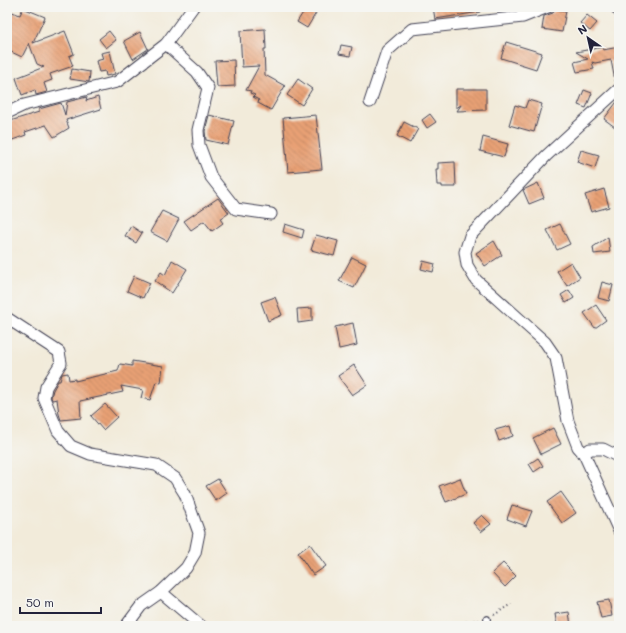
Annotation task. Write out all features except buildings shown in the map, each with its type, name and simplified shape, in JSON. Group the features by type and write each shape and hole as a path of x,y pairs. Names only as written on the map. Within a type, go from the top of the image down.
{"street":[{"path":"7,113 24,105 117,82 166,44 193,7"},
{"path":"370,102 387,50 412,29 523,17 548,7"},
{"path":"616,7 619,11"},
{"path":"166,44 197,72 208,88 198,130 199,145 211,177 236,209 271,214"},
{"path":"619,89 546,156 470,236 465,252 467,265 476,280 544,342 556,358 568,420 578,447 584,454 619,531"},
{"path":"7,318 59,352 61,363 46,387 44,398 58,431 71,446 90,454 156,465 175,478 185,494 199,533 195,553 186,568 161,592 141,606 126,626"},
{"path":"584,454 590,449 603,449 619,456"},
{"path":"161,592 200,626"}],"lane":[{"path":"487,620 487,626"}],"path":[{"path":"434,626 487,620 511,604"}]}
